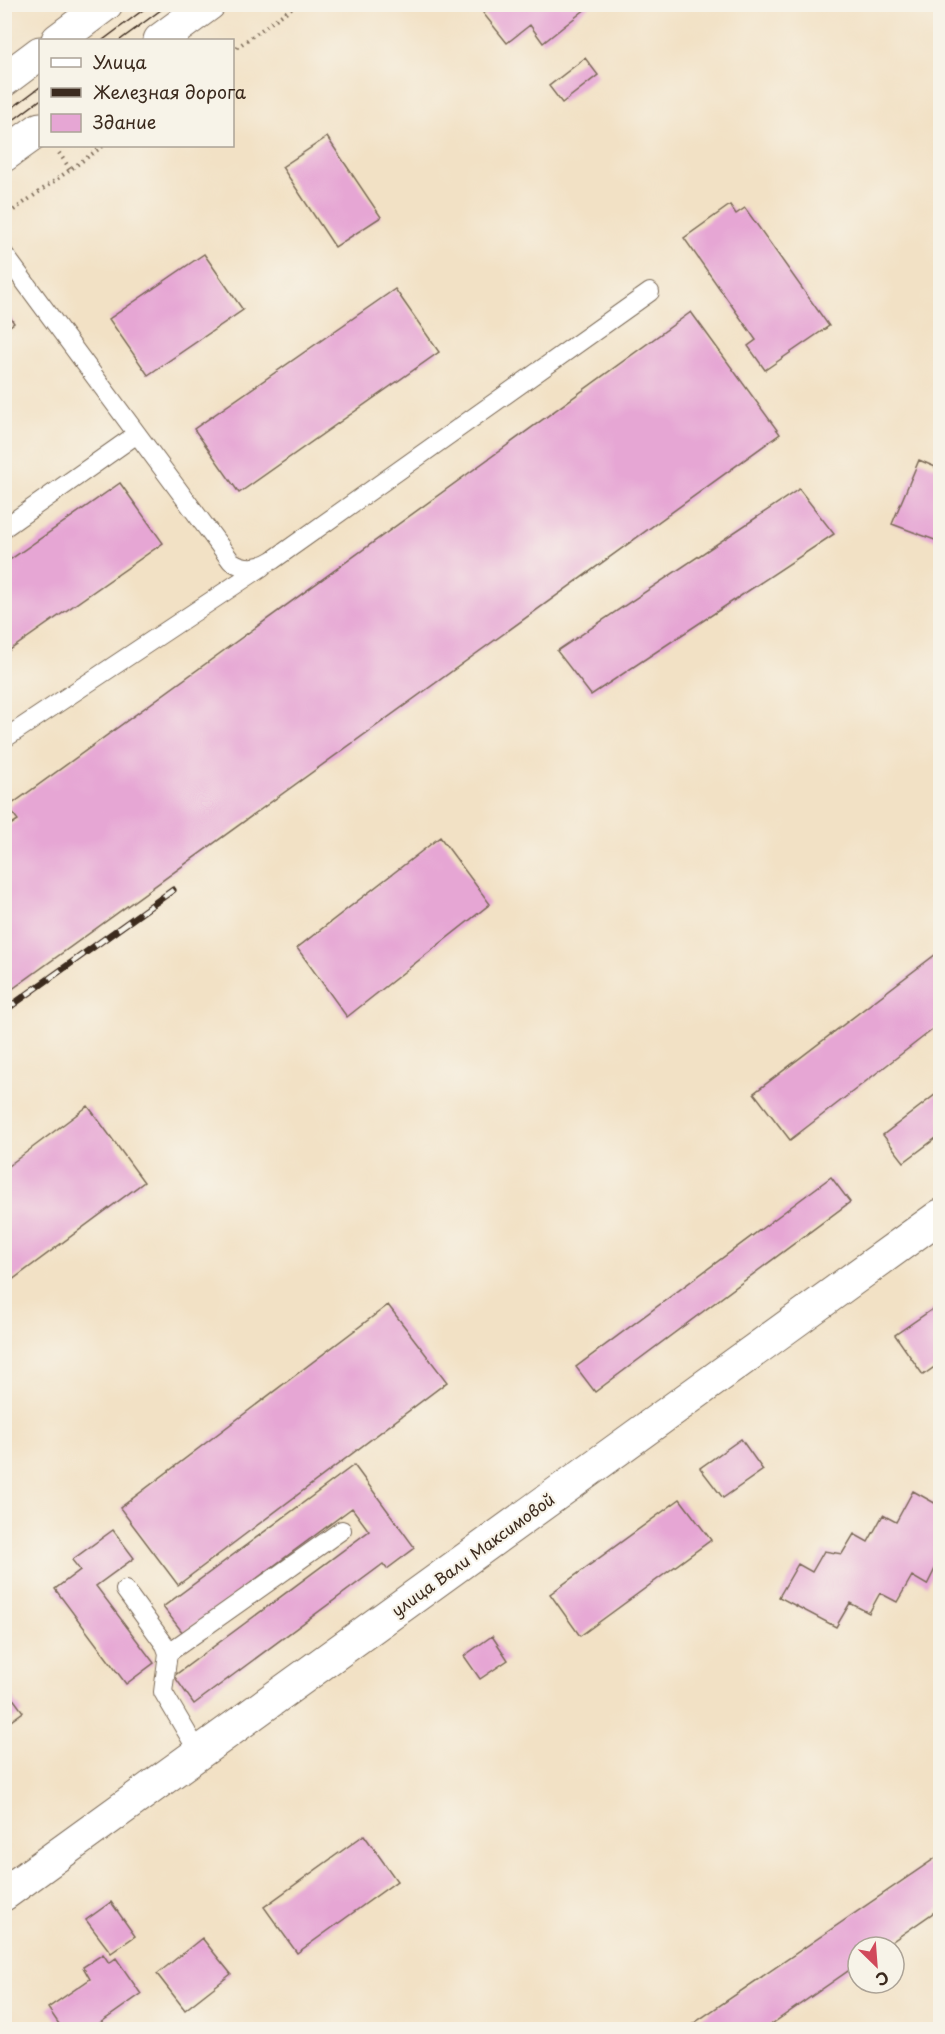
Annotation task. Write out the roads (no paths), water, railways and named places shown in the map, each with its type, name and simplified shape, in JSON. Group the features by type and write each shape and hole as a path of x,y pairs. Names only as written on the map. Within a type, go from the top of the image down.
{"street":[{"path":"59,39 106,4"},
{"path":"161,39 209,4"},
{"path":"4,80 39,54"},
{"path":"4,155 39,130"},
{"name":"улица Вали Максимовой","path":"4,1894 940,1216"}],"lane":[{"path":"4,254 231,561 245,567 263,566"},
{"path":"6,739 263,566 650,292"},
{"path":"4,528 137,434"},
{"path":"168,1653 342,1530"},
{"path":"124,1590 165,1645 168,1653 163,1692 199,1753"}],"tram line":[{"path":"104,39 151,4"},
{"path":"121,39 169,4"},
{"path":"4,114 39,88"},
{"path":"4,127 39,101"}],"railway":[{"path":"4,1011 173,890"}]}
